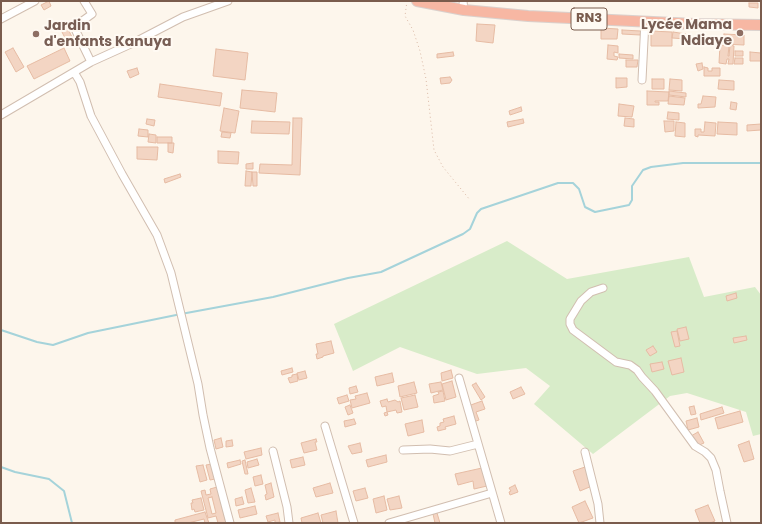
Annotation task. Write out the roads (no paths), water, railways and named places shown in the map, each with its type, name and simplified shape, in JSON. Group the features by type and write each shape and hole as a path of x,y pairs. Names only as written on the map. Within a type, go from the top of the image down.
{"highway":[{"name":"RN3","path":"417,1 463,6 528,16 761,25"}],"street":[{"path":"1,19 34,1"},
{"path":"84,1 92,14 74,27 91,62"},
{"path":"1,115 91,62 133,43 183,17 228,1"},
{"path":"642,80 645,21"},
{"path":"74,72 80,82 91,116 157,235 171,273 198,384 206,428 230,523"},
{"path":"602,288 591,292 581,301 570,319 570,324 573,330 616,362 630,365 637,370 656,391 695,446 711,458 716,470 727,523"},
{"path":"459,378 501,523"},
{"path":"325,426 354,523"},
{"path":"403,450 450,450 478,444"},
{"path":"273,451 287,506 289,523"},
{"path":"585,452 598,504 600,523"},
{"path":"389,523 492,493"}],"waterway":[{"path":"1,330 37,342 53,345 88,333 273,297 348,278 381,272 463,234 470,229 477,213 481,209 558,183 573,183 579,189 585,207 595,212 629,205 632,200 632,186 643,170 651,167 683,163 761,163"},
{"path":"1,467 15,472 49,479 64,491 72,523"}],"place":[{"name":"Lycée Mama Ndiaye","path":"740,33"},
{"name":"Jardin d'enfants Kanuya","path":"36,34"}]}
